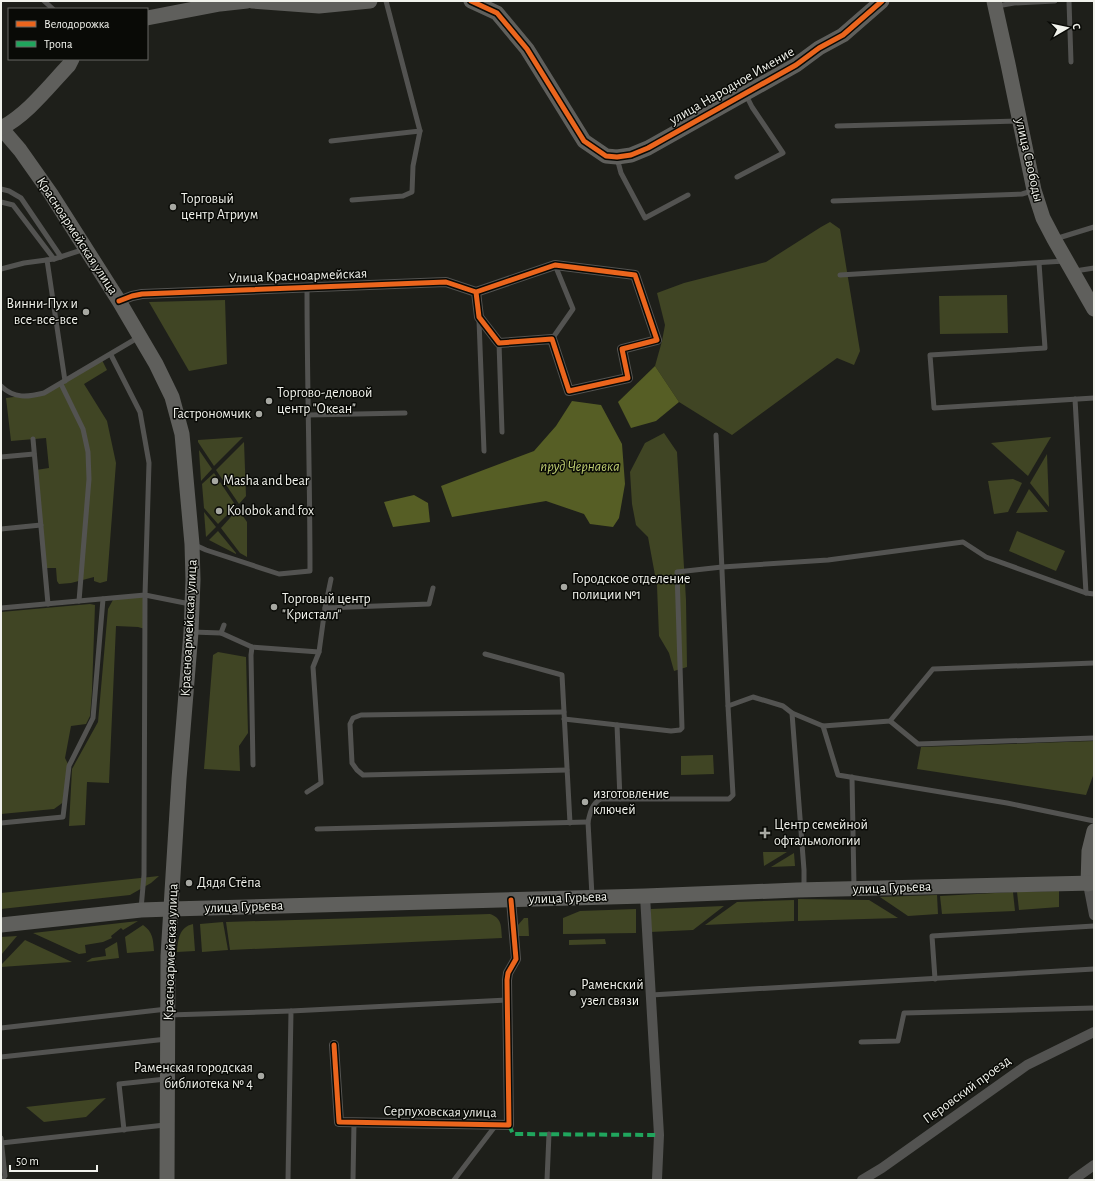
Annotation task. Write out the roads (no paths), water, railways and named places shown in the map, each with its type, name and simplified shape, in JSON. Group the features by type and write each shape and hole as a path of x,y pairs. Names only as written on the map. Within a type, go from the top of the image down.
{"main road":[{"path":"148,18 220,4 247,1"},
{"path":"252,1 318,6 345,5 370,1"},
{"path":"471,1 497,13 528,49 584,141 606,156 617,157"},
{"name":"улица Народное Имение","path":"617,157 631,155 648,148 796,65 819,48 843,35 882,1"},
{"name":"улица Свободы","path":"995,4 1034,190 1043,218 1094,309"},
{"path":"1,128 13,122 41,95 71,60"},
{"name":"Красноармейская улица","path":"1,128 20,150 51,194 119,300 156,364 172,397 182,434 194,580 179,779 168,956 167,1180"},
{"path":"1091,884 1090,851 1094,831"},
{"name":"улица Гурьева","path":"1,925 141,910 1091,884"}],"street":[{"path":"555,265 635,275 657,340 622,349 628,378 569,391 552,339 499,343 479,317 476,292 555,265"},
{"name":"Улица Красноармейская","path":"119,300 142,294 446,282 476,292"},
{"path":"1091,884 1094,915"},
{"path":"645,896 658,1135 658,1180"},
{"name":"Серпуховская улица","path":"334,1045 339,1122 509,1125 508,973 516,959 511,900"},
{"name":"Перовский проезд","path":"862,1180 882,1168 1027,1065 1094,1032"},
{"path":"1073,1180 1094,1166"}],"lane":[{"path":"44,1 52,8"},
{"path":"352,200 403,196 412,192 413,166 420,131 386,1"},
{"path":"995,4 1055,1"},
{"path":"1069,1 1071,62"},
{"path":"737,177 783,153 752,107 746,94"},
{"path":"837,126 1020,121"},
{"path":"331,141 420,131"},
{"path":"617,157 621,173 645,218 688,195"},
{"path":"1,188 10,191 21,198 61,257"},
{"path":"833,201 1022,194 1034,190"},
{"path":"1,202 13,205 54,259"},
{"path":"1054,239 1094,226"},
{"path":"1,269 24,263 54,259 86,248"},
{"path":"47,260 63,382 83,429 88,452 89,479 79,601"},
{"path":"1039,262 1045,348 930,355 934,408 1094,398"},
{"path":"840,275 1039,262 1094,268"},
{"path":"552,339 573,309 555,265"},
{"path":"192,544 279,574 310,571 307,288"},
{"path":"479,317 484,451"},
{"path":"1,386 6,392 20,396 44,394 140,337"},
{"path":"499,343 502,432"},
{"path":"111,355 140,412 149,463 146,595 144,875 141,910"},
{"path":"1075,399 1086,593"},
{"path":"308,415 405,413"},
{"path":"592,897 588,822 590,810 596,801 601,799 729,799 733,795 716,435"},
{"path":"33,439 48,604"},
{"path":"1,457 34,454"},
{"path":"1,528 41,525"},
{"path":"564,719 671,731 680,730 682,728 677,572 722,567 828,560 963,542 986,557 1086,593 1094,594"},
{"path":"307,792 321,783 313,667 318,652 331,579"},
{"path":"325,608 429,604 433,588"},
{"path":"1,608 146,595 192,604"},
{"path":"1,823 63,817 69,766 93,718 103,599"},
{"path":"221,633 224,625"},
{"path":"191,632 221,633 252,647 318,652"},
{"path":"252,647 253,764"},
{"path":"485,654 562,675 570,823"},
{"path":"890,721 932,668 1094,663"},
{"path":"728,706 754,698 783,706 792,713 823,726 890,721 918,744 1094,738"},
{"path":"564,712 361,715 353,718 350,724 352,762 356,770 363,775 567,770"},
{"path":"792,713 804,870 804,891"},
{"path":"617,725 620,799"},
{"path":"823,726 838,775 1007,803 1094,821"},
{"path":"852,777 854,890"},
{"path":"317,830 588,822"},
{"path":"934,979 932,936 1094,926"},
{"path":"651,995 1094,969"},
{"path":"1,1028 168,1012 291,1011 507,1000"},
{"path":"861,1042 898,1041 904,1013 1094,1008"},
{"path":"288,1180 291,1011"},
{"path":"1,1057 168,1038"},
{"path":"124,1130 125,1113 119,1084 167,1079"},
{"path":"353,1180 354,1122"},
{"path":"2,1180 5,1176 1,1142 167,1125"},
{"path":"454,1180 497,1125"},
{"path":"547,1180 549,1134"}],"water":[{"name":"пруд Чернавка","path":"655,366 679,402 656,421 631,428 618,402"},
{"name":"пруд Чернавка","path":"572,401 601,405 622,444 625,484 619,518 613,527 590,524 584,514 546,501 452,517 441,486 534,451 556,426"},
{"path":"414,495 428,503 430,522 393,527 384,502"}],"place":[{"name":"Торговый центр Атриум","path":"173,207"},
{"name":"Винни-Пух и все-все-все","path":"86,312"},
{"name":"Торгово-деловой центр \"Океан\"","path":"269,401"},
{"name":"Гастрономчик","path":"259,414"},
{"name":"Masha and bear","path":"215,481"},
{"name":"Kolobok and fox","path":"219,511"},
{"name":"Городское отделение полиции №1","path":"564,587"},
{"name":"Торговый центр \"Кристалл\"","path":"274,607"},
{"name":"изготовление ключей","path":"585,802"},
{"name":"Центр семейной офтальмологии","path":"765,833"},
{"name":"Дядя Стёпа","path":"189,883"},
{"name":"Раменский узел связи","path":"573,993"},
{"name":"Раменская городская библиотека № 4","path":"261,1076"}]}
